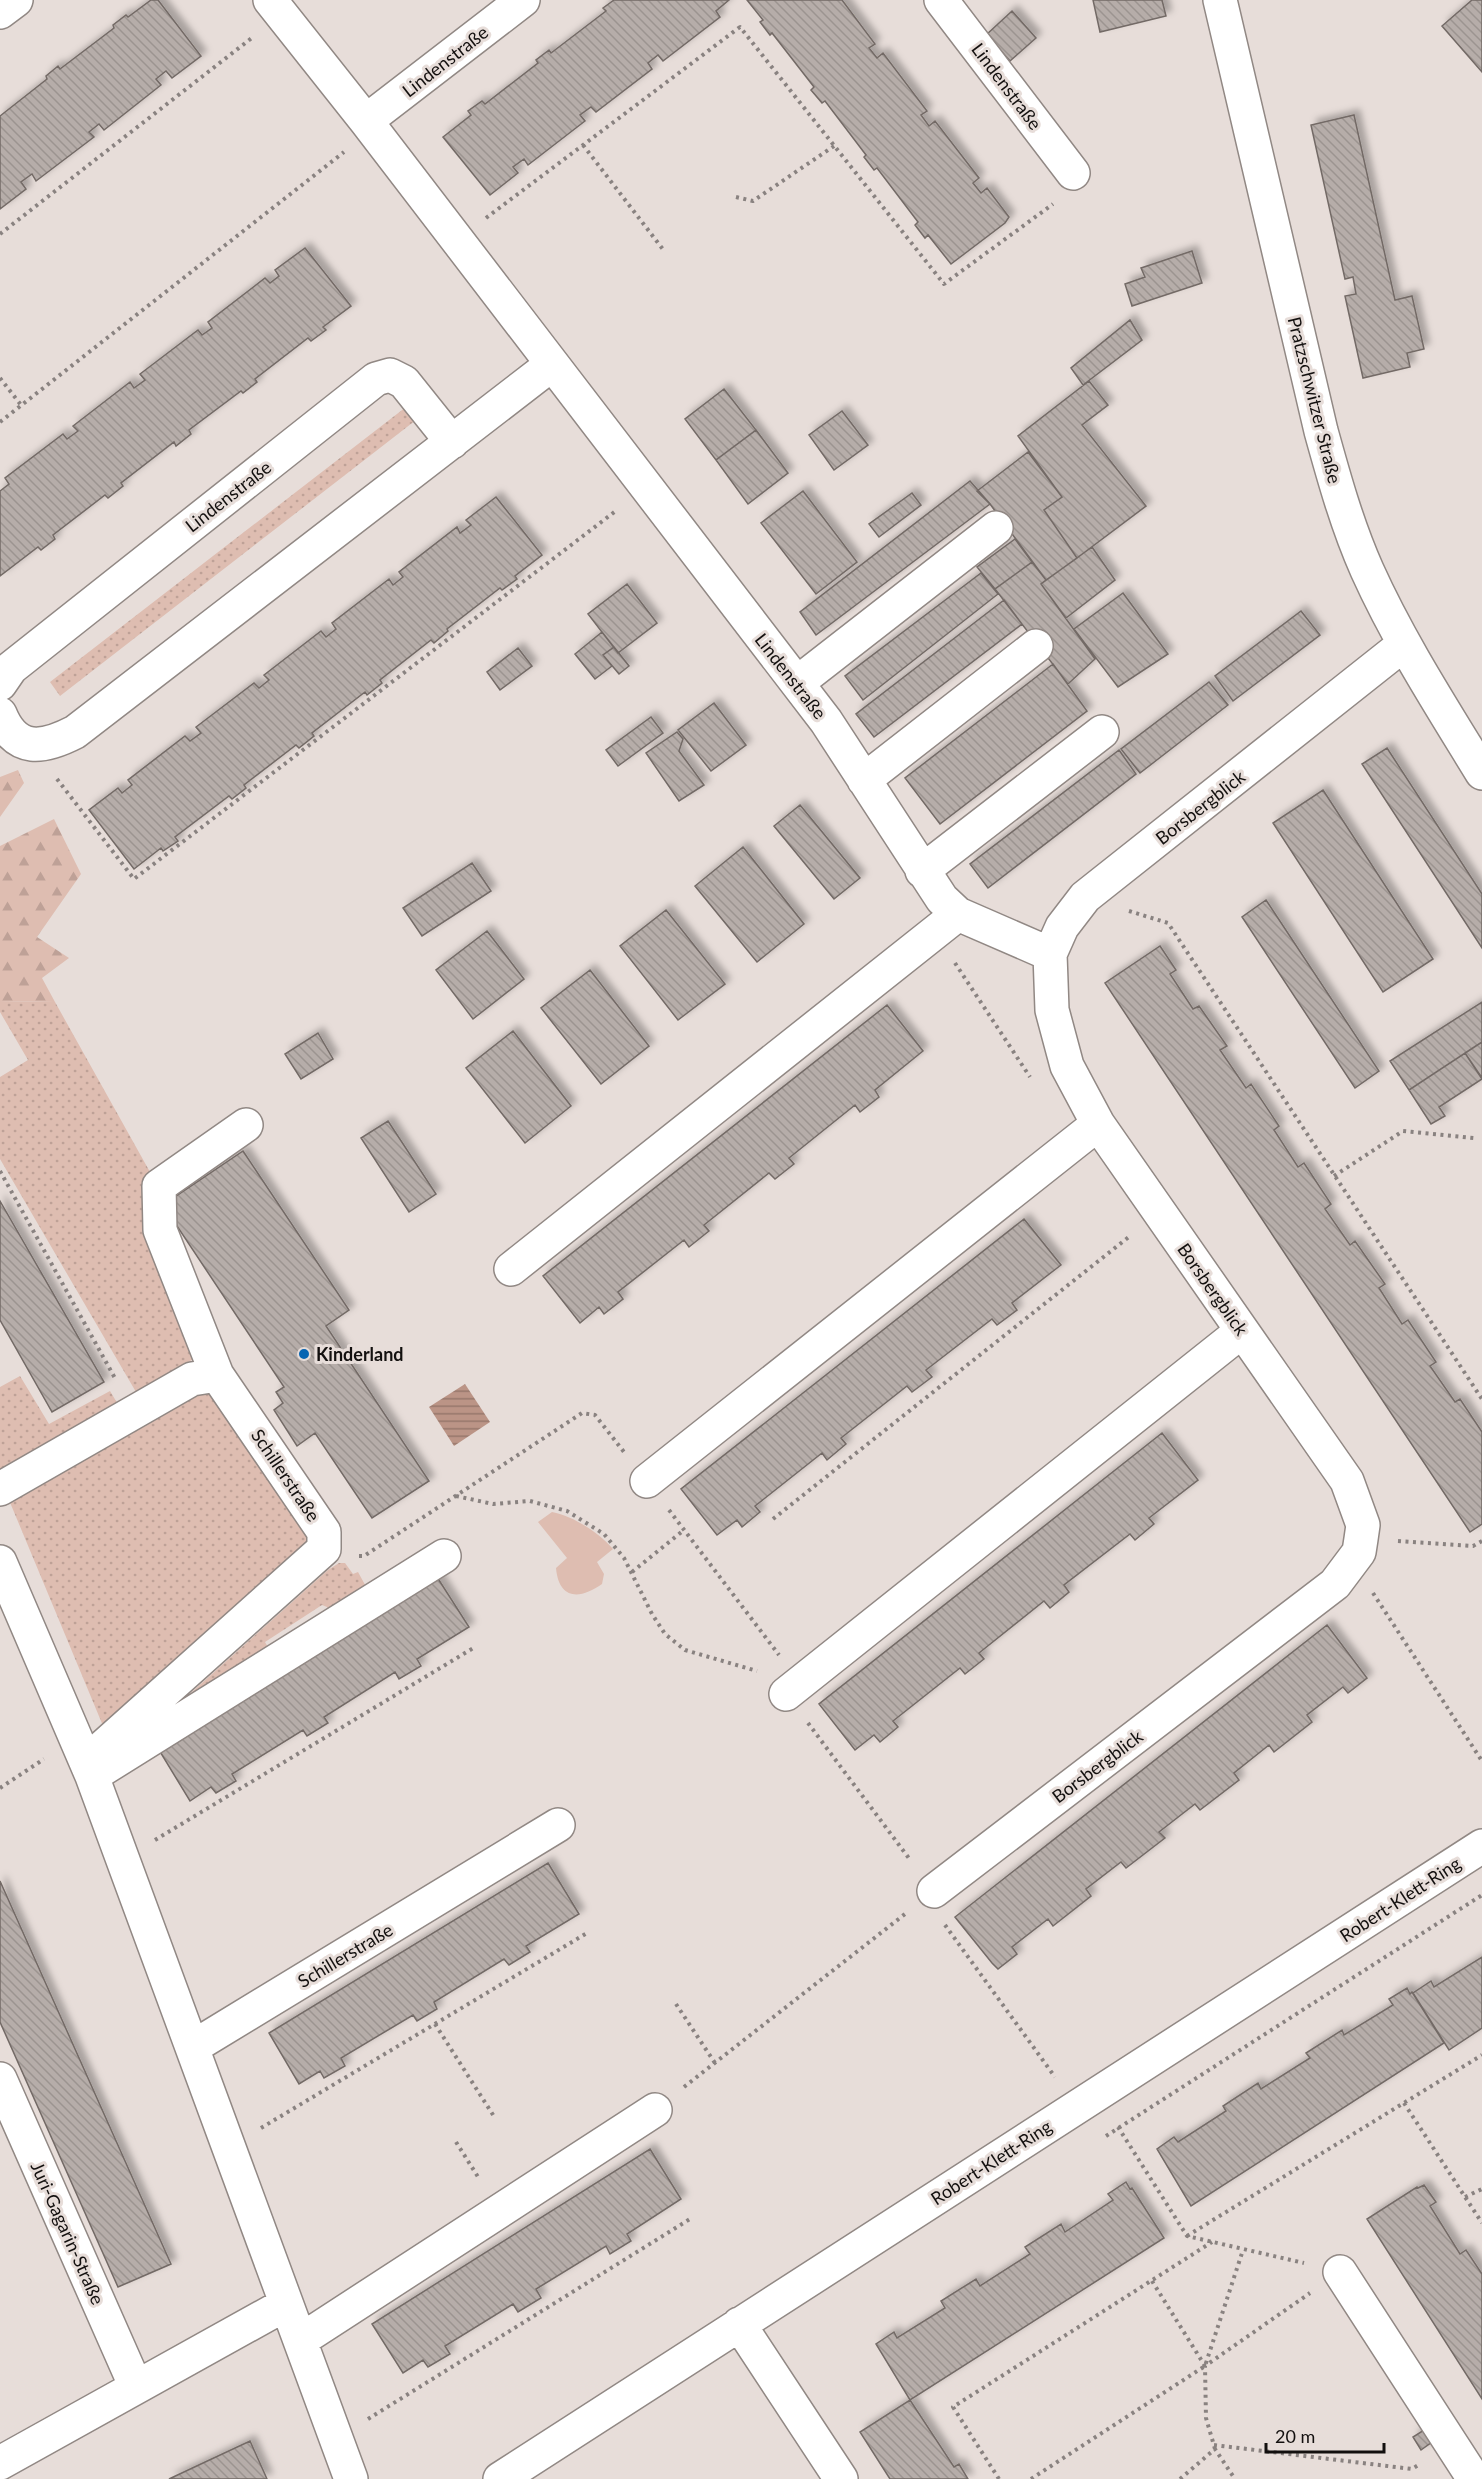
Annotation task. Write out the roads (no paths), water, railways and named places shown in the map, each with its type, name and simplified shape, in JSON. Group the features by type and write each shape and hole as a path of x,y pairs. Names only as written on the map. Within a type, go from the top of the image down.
{"street":[{"path":"0,12 16,0"},
{"name":"Lindenstraße","path":"366,121 523,0"},
{"name":"Lindenstraße","path":"941,0 1073,173"},
{"name":"Pratzschwitzer Straße","path":"1220,0 1321,431 1340,500 1366,568 1403,645 1482,772"},
{"name":"Lindenstraße","path":"278,6 826,721 942,899 947,923 1050,954"},
{"path":"0,714 10,730 23,741 36,746 54,742 75,732 551,365"},
{"name":"Lindenstraße","path":"0,684 11,668 376,379 390,375 404,382 452,442"},
{"path":"797,683 996,528"},
{"name":"Borsbergblick","path":"934,1892 1335,1584 1357,1550 1363,1525 1347,1481 1098,1124 1066,1066 1052,1010 1050,954 1062,927 1085,897 1403,645"},
{"path":"864,780 1036,646"},
{"path":"922,871 1102,732"},
{"path":"511,1269 947,923"},
{"path":"647,1481 1098,1124"},
{"name":"Schillerstraße","path":"85,1758 324,1549 324,1532 217,1375 160,1230 159,1186 246,1125"},
{"path":"793,1689 1242,1331"},
{"path":"0,1489 192,1378 217,1375"},
{"path":"85,1758 444,1556"},
{"path":"0,1563 85,1758 351,2479"},
{"name":"Schillerstraße","path":"193,2048 558,1825"},
{"name":"Robert-Klett-Ring","path":"500,2479 1482,1846"},
{"name":"Juri-Gagarin-Straße","path":"0,2079 136,2387"},
{"path":"300,2340 655,2110"},
{"path":"1340,2272 1474,2479"},
{"path":"0,2463 286,2304"},
{"path":"739,2324 841,2479"}],"place":[{"name":"Kinderland","path":"304,1354"}]}
